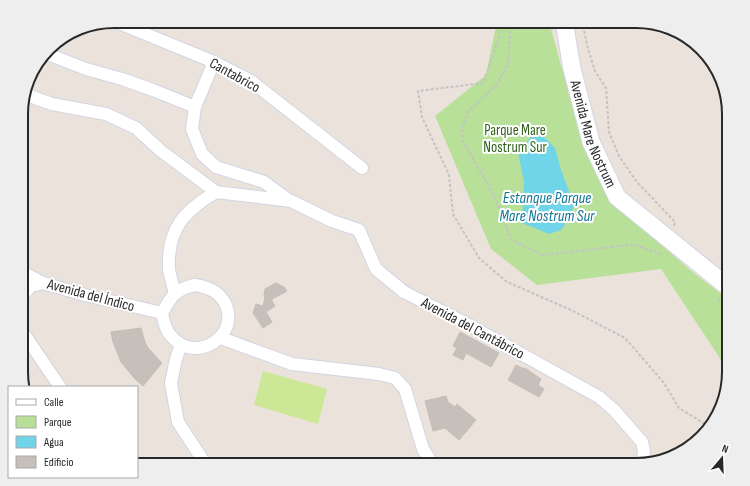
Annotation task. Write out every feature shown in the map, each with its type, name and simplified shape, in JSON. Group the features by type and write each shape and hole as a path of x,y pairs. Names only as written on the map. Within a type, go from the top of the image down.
{"street":[{"name":"Cantabrico","path":"131,28 214,62 251,80 362,168"},
{"name":"Avenida Mare Nostrum","path":"565,28 572,69 591,142 617,197 670,241 722,292"},
{"path":"50,56 86,69 122,79 195,107"},
{"name":"Avenida del Cantábrico","path":"214,62 195,107 192,129 202,154 216,166 264,182 291,201 332,221 359,230 376,269 404,292 486,334 599,397 614,410 642,442 644,450 643,458"},
{"name":"Avenida del Cantábrico","path":"30,96 52,104 106,114 136,128 161,151 216,192 291,201"},
{"path":"175,293 169,270 169,253 171,242 178,224 193,207 216,192"},
{"name":"Avenida del Índico","path":"28,275 43,283 84,296 162,313"},
{"path":"28,289 31,286 43,283"},
{"path":"195,285 205,286 222,298 227,308 228,318 226,328 221,338 202,348 191,348 181,345 172,338 166,329 162,313 169,299 175,293 184,287 195,285"},
{"path":"221,338 292,364 379,374 395,378 405,389 423,449 429,458"},
{"path":"28,339 59,386"},
{"path":"181,345 176,359 171,384 178,422 201,458"}],"path":[{"path":"501,28 483,83 418,91 422,117 449,175 453,214 479,258 507,282 571,310 624,338 664,383 679,408 705,424"},
{"path":"511,28 508,64 497,84 468,112 462,127 463,141 496,199 511,240 544,255 635,245 662,254 668,259"},
{"path":"584,28 595,71 606,88 609,132 619,156 636,181 675,222 673,235 670,241"}],"green space":[{"name":"Parque Mare Nostrum Sur","path":"496,28 551,28 560,62 596,174 610,200 690,270 722,295 722,361 661,269 537,285 491,249 435,116 486,75"},
{"path":"263,371 327,389 318,424 254,405"}],"water":[{"name":"Estanque Parque Mare Nostrum Sur","path":"537,130 555,148 561,170 574,205 569,219 561,230 549,234 522,223 524,182 518,152"}],"building":[{"path":"276,283 284,287 287,291 272,299 275,306 266,312 272,322 263,328 253,313 256,304 263,306 265,289"},
{"path":"141,328 148,348 162,363 143,386 121,362 113,342 111,332"},
{"path":"460,332 499,353 491,367 466,353 463,360 453,355 457,348 453,346"},
{"path":"516,365 524,369 525,368 541,379 538,385 544,389 539,397 508,380"},
{"path":"446,396 448,402 455,407 457,404 476,420 459,440 445,428 433,431 425,401"}]}
